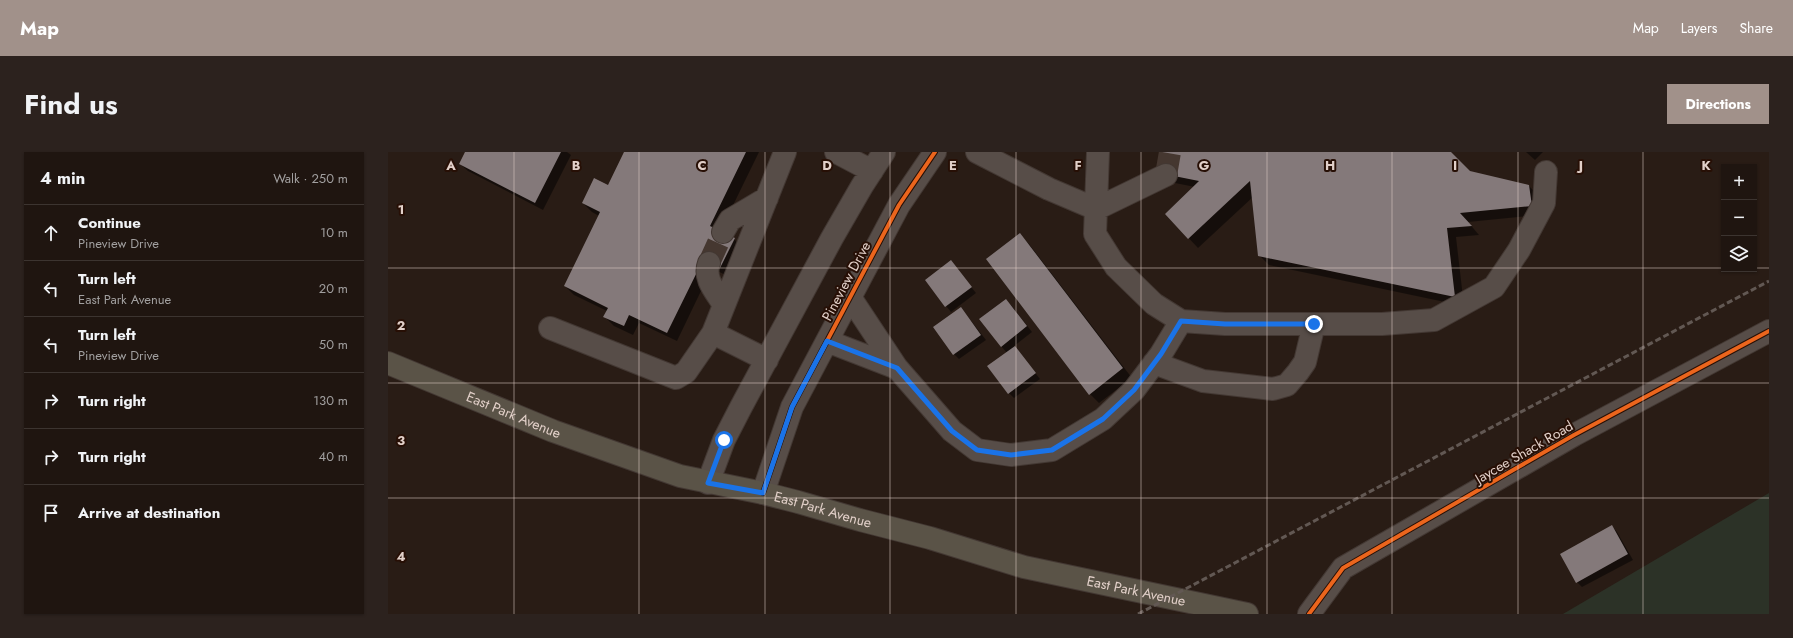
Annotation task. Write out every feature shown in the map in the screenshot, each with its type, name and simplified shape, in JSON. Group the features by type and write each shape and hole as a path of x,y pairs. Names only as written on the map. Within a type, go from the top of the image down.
{"main road":[{"name":"East Park Avenue","path":"388,363 574,439 680,476 708,483 763,493 930,538 1024,567 1247,614"}],"street":[{"path":"550,328 676,378 686,372 713,333 785,152"},
{"path":"836,152 872,171"},
{"path":"708,483 724,440 832,238 884,152"},
{"name":"Pineview Drive","path":"763,493 792,407 899,205 935,152"},
{"path":"977,152 1049,189 1096,209 1166,175"},
{"path":"1098,152 1095,234 1116,267 1154,304 1181,321 1225,324 1382,324 1434,320 1494,288 1519,250 1544,203 1546,172"},
{"path":"723,232 730,220 767,198"},
{"path":"709,263 706,270 707,278 724,305"},
{"path":"850,297 897,368 952,431 977,450 1011,455 1052,450 1103,419 1134,390 1154,363 1181,321"},
{"path":"1154,363 1203,381 1273,389 1287,385 1305,362 1314,324"},
{"name":"Jaycee Shack Road","path":"1309,614 1343,568 1574,436 1769,332"},
{"path":"713,333 767,360"},
{"path":"827,341 897,368"}],"green space":[{"path":"1769,493 1769,614 1563,614"}],"building":[{"path":"465,152 561,152 535,203 459,164"},
{"path":"624,152 746,152 710,226 735,238 720,268 703,260 667,333 629,315 624,326 603,317 608,308 564,286 600,212 582,203 594,178 608,185"},
{"path":"1162,152 1451,152 1470,171 1529,185 1532,206 1460,213 1472,226 1447,228 1455,297 1258,256 1250,181 1188,239 1165,214 1199,181 1164,174"},
{"path":"1020,233 1123,368 1089,395 986,259"},
{"path":"951,260 972,287 945,307 925,280"},
{"path":"1006,299 1027,326 1001,347 979,319"},
{"path":"961,307 981,335 953,355 933,327"},
{"path":"1015,346 1036,373 1008,394 987,366"},
{"path":"1612,525 1628,554 1576,583 1560,554"}],"tunnel":[{"path":"1166,175 1170,152"},
{"path":"709,263 723,232"}],"railway":[{"path":"1138,614 1769,281"}],"cycle path":[{"path":"763,493 792,407 899,205 935,152"},
{"path":"1309,614 1343,568 1574,435 1769,331"}],"route":[{"path":"724,440 708,483 763,493 792,407 827,341 897,368 952,431 977,450 1011,455 1052,450 1103,419 1134,390 1161,354 1181,321 1225,324 1314,324"}]}
